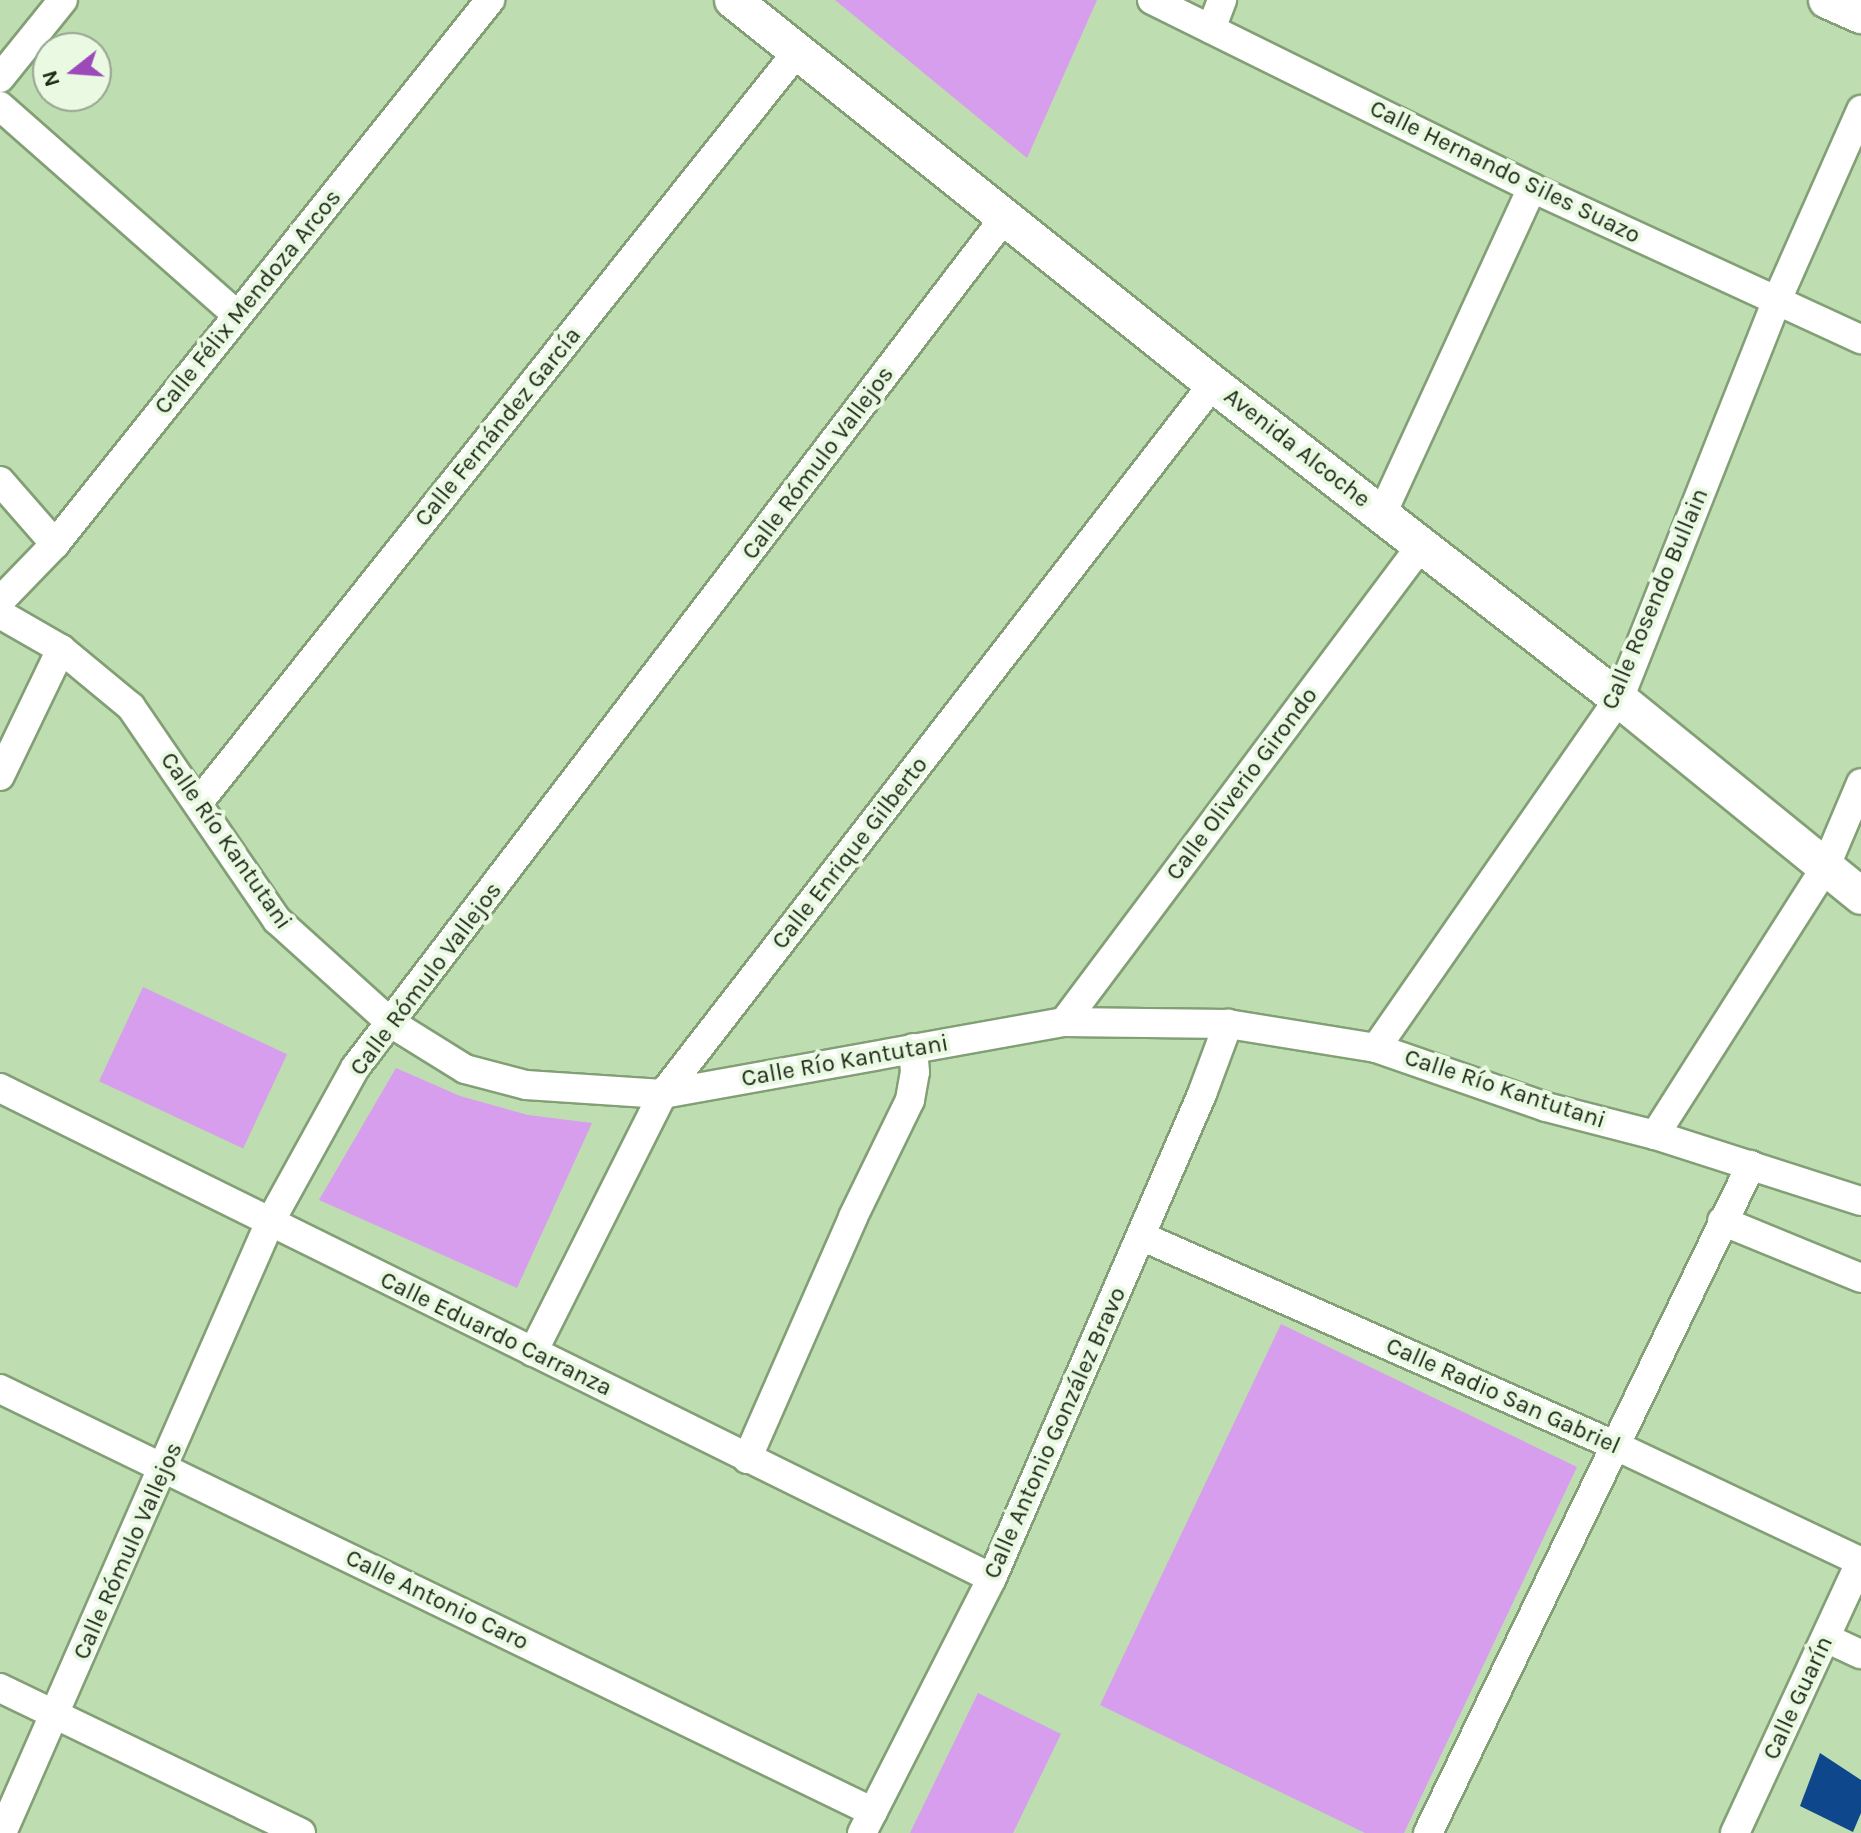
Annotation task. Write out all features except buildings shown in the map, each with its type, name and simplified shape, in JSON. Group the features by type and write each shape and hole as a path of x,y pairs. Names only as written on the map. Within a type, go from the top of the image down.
{"street":[{"path":"0,78 63,0"},
{"name":"Calle Félix Mendoza Arcos","path":"0,601 55,544 490,0"},
{"name":"Avenida Alcoche","path":"733,0 1213,384 1619,699 1861,896"},
{"name":"Calle Hernando Siles Suazo","path":"1152,0 1532,188 1861,339"},
{"path":"1211,29 1222,0"},
{"path":"1827,0 1861,15"},
{"name":"Calle Fernández García","path":"199,802 797,52"},
{"path":"0,106 237,315"},
{"name":"Calle Rosendo Bullain","path":"1376,1048 1619,699 1777,300 1861,110"},
{"path":"1382,514 1532,188"},
{"name":"Calle Rómulo Vallejos","path":"2,1833 165,1468 270,1222 355,1068 1005,217"},
{"name":"Calle Enrique Gilberto","path":"533,1352 663,1094 1213,384"},
{"path":"0,481 55,544"},
{"name":"Calle Oliverio Girondo","path":"1064,1022 1420,547"},
{"name":"Calle Río Kantutani","path":"0,614 61,649 131,707 277,920 391,1023 465,1069 526,1085 663,1094 1064,1022 1228,1024 1376,1048 1546,1107 1655,1135 1861,1201"},
{"path":"0,776 61,649"},
{"path":"1655,1135 1825,868 1861,783"},
{"name":"Calle Antonio González Bravo","path":"868,1822 992,1578 1141,1236 1228,1024"},
{"path":"747,1459 853,1217 910,1100 915,1072 913,1048"},
{"name":"Calle Eduardo Carranza","path":"0,1088 992,1578"},
{"path":"1428,1833 1751,1165"},
{"path":"1722,1221 1861,1278"},
{"name":"Calle Radio San Gabriel","path":"1141,1236 1614,1445 1861,1562"},
{"name":"Calle Antonio Caro","path":"0,1389 165,1468 868,1822"},
{"name":"Calle Guarín","path":"1735,1833 1861,1562"},
{"path":"1826,1638 1861,1654"},
{"path":"0,1688 301,1833"}],"shaded area":[{"path":"835,0 1097,0 1027,158"},
{"path":"143,987 287,1054 243,1148 99,1081"},
{"path":"396,1068 460,1096 528,1115 592,1123 517,1288 319,1200"},
{"path":"1281,1324 1577,1467 1404,1833 1365,1833 1100,1705"},
{"path":"978,1693 1061,1734 1013,1833 910,1833"}]}
